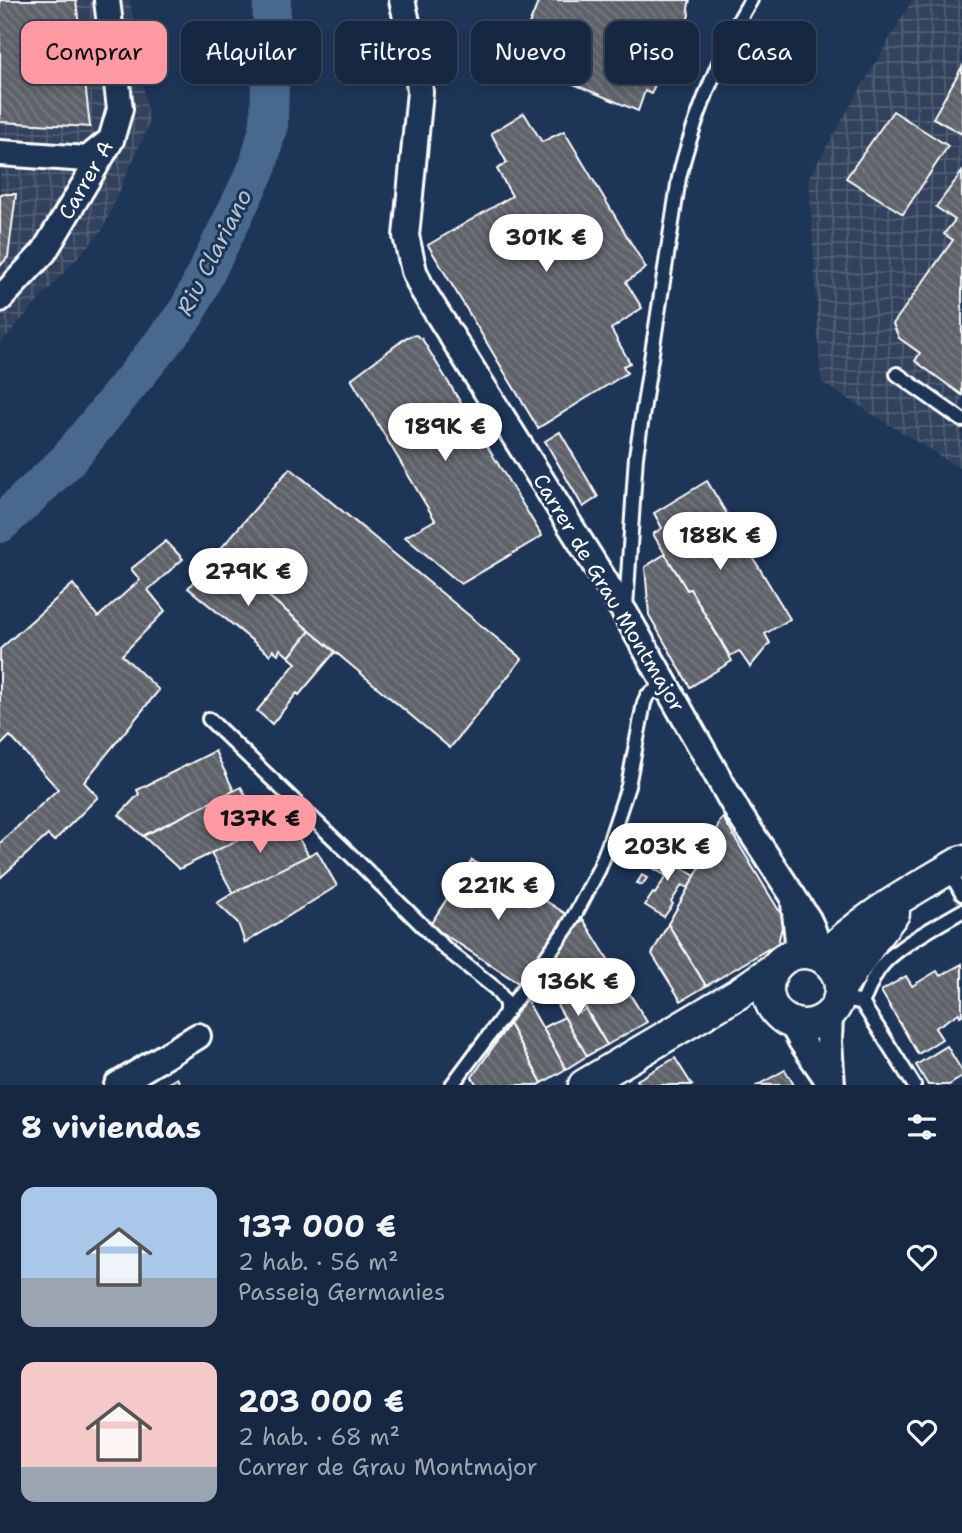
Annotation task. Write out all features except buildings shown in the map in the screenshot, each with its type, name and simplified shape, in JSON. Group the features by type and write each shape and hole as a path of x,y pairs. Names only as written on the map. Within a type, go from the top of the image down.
{"street":[{"name":"Carrer A","path":"0,299 44,252 111,140 120,109 107,0"},
{"name":"Carrer de Grau Montmajor","path":"401,0 418,70 420,92 406,236 414,271 422,289 625,614 739,814 808,919 816,942 801,959"},
{"path":"0,153 87,159 111,140"},
{"path":"584,1085 801,959 839,942 913,892 958,875"},
{"path":"832,1085 829,1042 843,1001 876,936 913,892"},
{"path":"801,959 836,971 843,1001"},
{"path":"801,959 768,987 768,996 832,1085"},
{"path":"714,1008 772,1009 801,1025 821,1020 843,1001"},
{"path":"117,1085 198,1036"}],"lane":[{"path":"625,614 636,456 679,178 691,134 726,43 751,0"},
{"path":"897,374 962,421"},
{"path":"452,1085 567,928 579,907 599,869 628,786 647,696 665,683"},
{"path":"209,719 446,949 496,989 506,1003 506,1013"},
{"path":"914,1085 843,1001 900,949 962,911"}],"shaded area":[{"path":"0,0 130,0 133,21 21,21 21,84 143,84 149,124 102,231 0,343"},
{"path":"912,0 962,0 962,470 821,382 809,177"}],"waterway":[{"name":"Riu Clariano","path":"0,524 67,461 186,314 258,166 269,124 272,0"}]}
